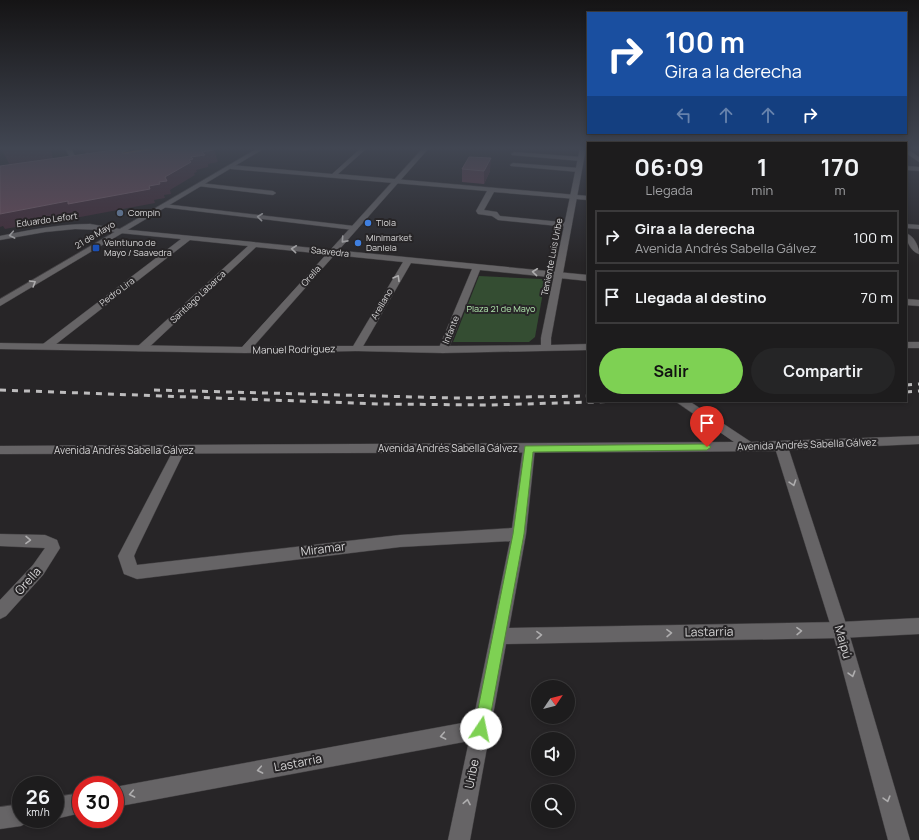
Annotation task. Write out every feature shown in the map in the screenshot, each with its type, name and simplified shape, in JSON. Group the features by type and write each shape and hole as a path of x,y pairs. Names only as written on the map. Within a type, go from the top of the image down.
{"street":[{"name":"21 de Mayo","path":"0,303 196,187"},
{"path":"220,187 273,193"},
{"name":"Orella","path":"245,350 390,187"},
{"path":"462,187 587,198"},
{"name":"Teniente Luis Uribe","path":"546,347 546,338 576,187"},
{"path":"492,190 480,211 481,212 494,214 498,218 568,225"},
{"path":"164,206 354,228"},
{"name":"Eduardo Lefort","path":"0,238 69,226 84,225 120,231"},
{"path":"907,226 919,227"},
{"name":"Saavedra","path":"120,231 587,278"},
{"path":"907,236 919,252"},
{"name":"Pedro Lira","path":"47,346 188,238"},
{"name":"Santiago Labarca","path":"141,349 254,245"},
{"name":"Arellano","path":"357,348 408,260"},
{"name":"Infante","path":"443,350 477,266"},
{"path":"907,302 919,303"},
{"path":"907,345 919,345"},
{"name":"Manuel Rodríguez","path":"0,346 245,350 357,348 443,350 587,347"},
{"path":"683,402 748,446"},
{"name":"Avenida Andrés Sabella Gálvez","path":"0,450 781,446 919,440"},
{"name":"Maipú","path":"781,446 840,630 899,840"},
{"name":"Uribe","path":"459,840 519,534 529,448"},
{"name":"Miramar","path":"179,450 126,556 129,569 137,572 148,572 400,541 519,534"},
{"name":"Orella","path":"0,540 45,541 52,544 53,548 38,570 0,611"},
{"name":"Lastarria","path":"500,636 840,630 919,626"},
{"name":"Lastarria","path":"124,795 481,729"},
{"path":"0,818 12,816"}],"green space":[{"name":"Plaza 21 de Mayo","path":"479,276 542,279 545,281 535,337 529,342 453,342"}],"building":[{"path":"0,187 149,187 150,189 68,204 68,201 0,214"}],"railway":[{"path":"907,385 919,384"},
{"path":"0,390 380,404 490,405 591,402"},
{"path":"154,390 453,398 587,396"},
{"path":"907,392 919,391"}],"place":[{"name":"Compin","path":"120,213"},
{"name":"Tiola","path":"368,223"},
{"name":"Minimarket Daniela","path":"358,243"},
{"name":"Veintiuno de Mayo / Saavedra","path":"96,248"}],"route":[{"path":"481,729 519,534 529,448 707,447"}]}
